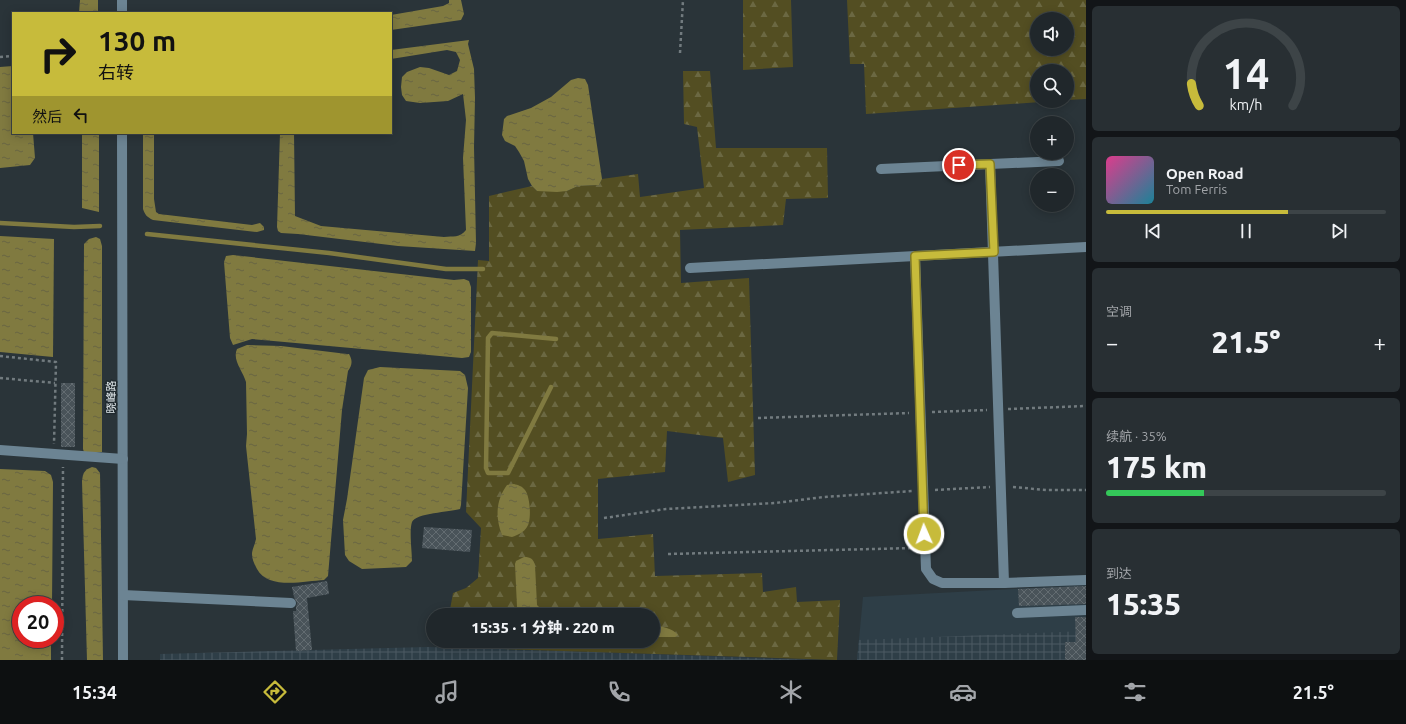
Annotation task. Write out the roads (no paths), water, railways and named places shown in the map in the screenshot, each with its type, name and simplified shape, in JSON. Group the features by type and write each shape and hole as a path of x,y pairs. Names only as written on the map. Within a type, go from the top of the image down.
{"street":[{"path":"122,0 122,12"},
{"name":"晓峰路","path":"122,134 123,660"},
{"path":"881,169 1059,161"},
{"path":"990,164 1004,583"},
{"path":"690,268 1086,247"},
{"path":"915,256 926,569 933,579 942,583 1004,583 1086,580"},
{"path":"0,450 123,458"},
{"path":"123,595 292,602"},
{"path":"1016,613 1086,610"}],"water":[{"path":"80,0 98,0 98,12 79,12"},
{"path":"449,0 461,0 464,14 461,20 392,30 392,15 443,6 449,3"},
{"path":"469,40 468,44 474,69 475,98 475,251 398,246 281,233 278,231 280,134 294,134 295,216 321,226 444,237 456,236 464,233 466,230 463,158 466,120 463,94 448,101 420,103 406,101 402,95 401,87 402,77 407,72 420,67 429,68 449,75 457,71 460,60 456,52 447,50 392,59 392,50"},
{"path":"12,66 12,134 33,134 35,158 30,165 0,168 0,67"},
{"path":"578,78 585,79 588,85 602,179 599,185 578,186 567,191 537,191 528,179 524,161 519,152 515,146 505,141 502,135 504,119 507,116 531,108 551,97 571,80"},
{"path":"82,134 99,134 99,212 82,208"},
{"path":"143,134 154,134 154,199 156,212 159,214 252,225 260,223 264,227 264,230 257,232 153,220 145,214 143,209"},
{"path":"0,236 54,239 53,357 0,352"},
{"path":"96,237 100,239 102,246 102,452 84,452 84,244 89,239"},
{"path":"233,255 454,280 464,279 469,281 471,287 471,352 469,357 462,358 252,339 233,345 230,338 224,262 226,256"},
{"path":"247,345 281,346 349,354 351,359 352,363 348,371 342,410 328,576 324,580 287,583 269,580 262,576 253,560 252,552 256,539 246,446 246,382 238,366 236,357 237,349"},
{"path":"380,367 460,371 465,375 468,388 461,505 460,509 426,515 415,519 412,522 412,561 406,567 362,569 349,561 345,555 343,520 364,378 368,370"},
{"path":"92,467 96,468 100,473 103,660 87,660 82,481 84,472"},
{"path":"0,469 45,471 51,475 53,482 52,596 12,596 12,648 51,648 51,660 0,660"},
{"path":"514,484 523,488 527,493 530,519 526,529 512,537 502,535 498,522 498,509 503,491 507,485"},
{"path":"524,557 528,557 533,561 535,565 537,605 540,608 516,608 517,607 516,561"},
{"path":"660,626 670,629 676,633 678,635 675,637 660,637"}],"waterway":[{"path":"0,223 74,227 100,226"},
{"path":"147,234 329,253 446,269 483,269"},
{"path":"551,387 508,473 488,473 486,468 488,338 492,333 556,339"}]}
